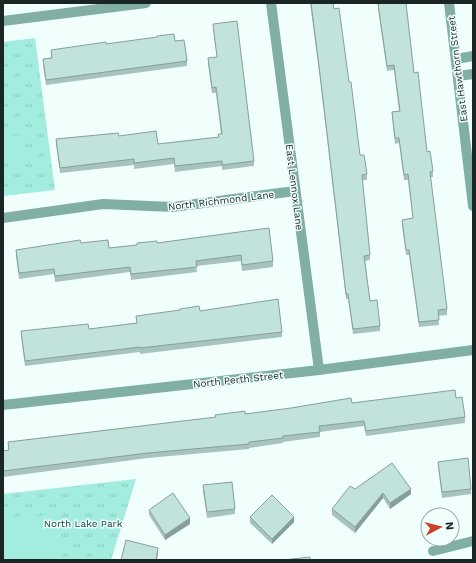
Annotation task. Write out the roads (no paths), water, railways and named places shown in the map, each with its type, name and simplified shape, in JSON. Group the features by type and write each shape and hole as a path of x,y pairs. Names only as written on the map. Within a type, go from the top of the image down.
{"street":[{"path":"3,21 146,3"},
{"name":"East Lennox Lane","path":"272,3 319,370"},
{"name":"East Hawthorn Street","path":"449,3 473,206"},
{"path":"456,59 473,56"},
{"path":"458,76 473,74"},
{"name":"North Richmond Lane","path":"3,218 103,204 174,207 295,191"},
{"name":"North Perth Street","path":"3,405 319,370 473,350"},
{"path":"433,551 473,541"}],"park label":[{"name":"North Lake Park","path":"83,523"}]}
